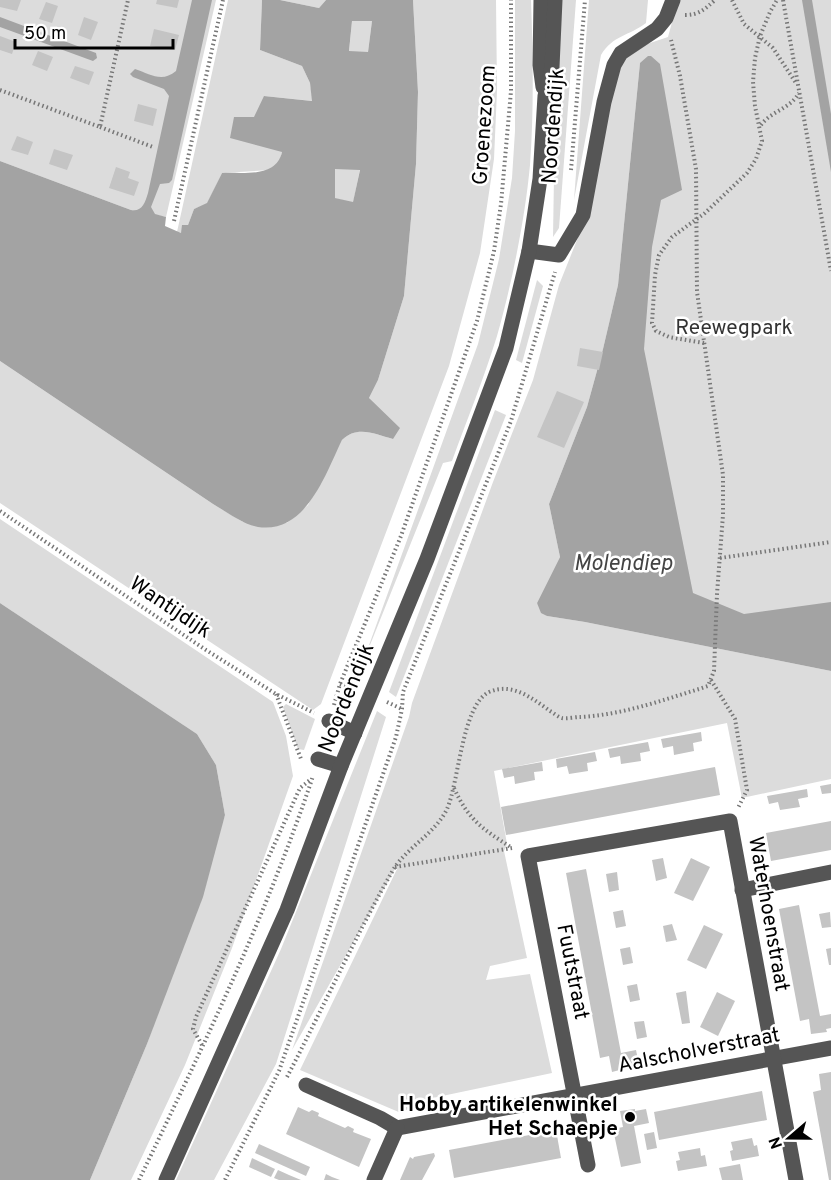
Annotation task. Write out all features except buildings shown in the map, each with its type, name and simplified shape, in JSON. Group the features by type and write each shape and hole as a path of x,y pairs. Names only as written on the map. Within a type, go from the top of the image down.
{"street":[{"path":"541,0 540,65 544,96 540,179 529,251 560,255 583,215 604,102 614,65 621,53 645,38 670,9"},
{"path":"544,96 552,67 555,0"},
{"name":"Noordendijk","path":"166,1180 287,910 341,766 427,559 506,348 529,251"},
{"path":"329,721 355,733"},
{"path":"313,764 341,766"},
{"name":"Waterhoenstraat","path":"528,856 730,821 796,1180"},
{"name":"Fuutstraat","path":"528,856 575,1096"},
{"path":"742,890 831,872"},
{"name":"Aalscholverstraat","path":"397,1128 831,1048"},
{"path":"306,1085 397,1128 374,1180"},
{"path":"575,1096 588,1165"}],"path":[{"path":"100,127 128,0"},
{"path":"174,221 223,0"},
{"name":"Groenezoom","path":"494,251 501,204 511,91 511,0"},
{"name":"Noordendijk","path":"571,173 585,0"},
{"path":"670,9 683,15 696,15 716,0"},
{"path":"732,0 744,24 773,48 798,86"},
{"path":"704,344 669,337 656,331 652,323 655,275 659,255 672,237 696,220 747,173 756,159 762,141 755,106 753,82 755,58 760,36 770,12 779,0"},
{"path":"779,0 798,86 831,271"},
{"path":"287,1077 395,868 429,834 446,810 476,702 488,693 504,688 519,691 561,718 584,717 624,711 667,699 708,686 711,680 714,671 723,515 723,475 697,292 696,169 670,9"},
{"path":"0,90 153,147"},
{"path":"760,126 765,120 790,105 799,93"},
{"name":"Noordendijk","path":"340,684 401,536 470,344 494,251"},
{"path":"225,1180 279,1071 396,736 404,692 511,422 560,255"},
{"name":"Wantijdijk","path":"0,511 206,650 276,694 329,721"},
{"path":"720,558 831,542"},
{"path":"711,680 735,719 747,790 730,821"},
{"path":"276,694 302,761"},
{"path":"202,1046 193,1029 196,1017 300,788 312,778 313,764"},
{"name":"Noordendijk","path":"139,1180 202,1046 266,900 312,778"},
{"path":"395,868 512,848 480,827 463,807 454,787"}],"green space":[{"path":"0,0 216,0 166,217 131,210 0,161"},
{"path":"228,0 262,0 260,50 302,66 310,83 313,101 264,96 282,152 279,163 270,170 222,173 207,204 194,209 188,225 181,233 177,232"},
{"path":"280,0 326,0 319,8"},
{"path":"413,0 496,0 497,91 494,159 480,253 449,366 321,704 313,710 0,503 0,361 243,522 287,523 308,505 342,440 348,435 366,432 393,439 369,398 378,380 404,296 416,164 418,92"},
{"path":"515,0 531,0 532,124 525,207 508,295 492,352 452,461 443,463 360,670 478,344 499,259 512,178 515,131"},
{"path":"561,0 576,0 559,228 553,237 555,115"},
{"path":"589,0 648,0 646,23 611,43 601,55 574,200"},
{"name":"Reewegpark","path":"678,0 831,0 831,616 746,620 691,597 637,332 640,63 618,285 587,407 549,504 560,557 537,603 547,616 831,671 831,779 742,798 727,723 494,771 507,844 504,851 527,958 490,966 486,980 530,974 552,1073 423,1100 401,1113 300,1070 397,869 292,1050 412,703 533,380 559,285 581,230 619,63 647,44 668,37"},
{"path":"352,21 372,21 368,52 349,52"},
{"path":"334,169 360,169 353,203 334,198"},
{"path":"537,280 543,286 522,363 516,360"},
{"path":"495,410 506,415 396,697 389,692"},
{"path":"0,519 273,702 286,736 293,776 232,948 185,1065 131,1180 90,1180 147,1044 225,815 216,765 197,734 0,603"},
{"path":"286,704 315,719 304,750 298,749 283,707"},
{"path":"377,711 386,717 276,1064 214,1180 176,1180 281,949"}],"water":[{"path":"192,0 212,0 172,180 169,183 160,184 151,207 155,214 166,217 165,226 181,233 182,225 188,225 194,209 207,203 222,173 258,172 273,166 279,160 282,152 230,138 234,117 254,117 264,96 312,101 310,83 302,66 260,50 262,0 280,0 319,8 326,0 413,0 418,92 416,164 404,296 378,380 369,398 400,428 393,439 366,432 348,435 342,440 312,499 301,512 275,527 258,527 246,523 213,504 0,361 0,161 131,210 138,210 148,193 169,96 164,89 130,74 135,69 161,77 171,75 176,71","holes":["352,21 372,21 368,52 349,51","335,169 360,170 353,202 335,198"]},
{"path":"802,0 812,0 831,114 831,172"},
{"path":"0,17 96,53 97,58 93,61 0,27"},
{"name":"Molendiep","path":"648,56 660,64 682,190 661,200 652,247 644,349 693,593 744,614 831,602 831,671 547,616 541,613 537,603 560,557 549,504 587,407 618,285 640,63"},
{"path":"0,603 197,734 216,765 225,815 203,897 147,1044 90,1180 0,1180"}],"place":[{"name":"Hobby artikelenwinkel Het Schaepje","path":"630,1117"}]}
